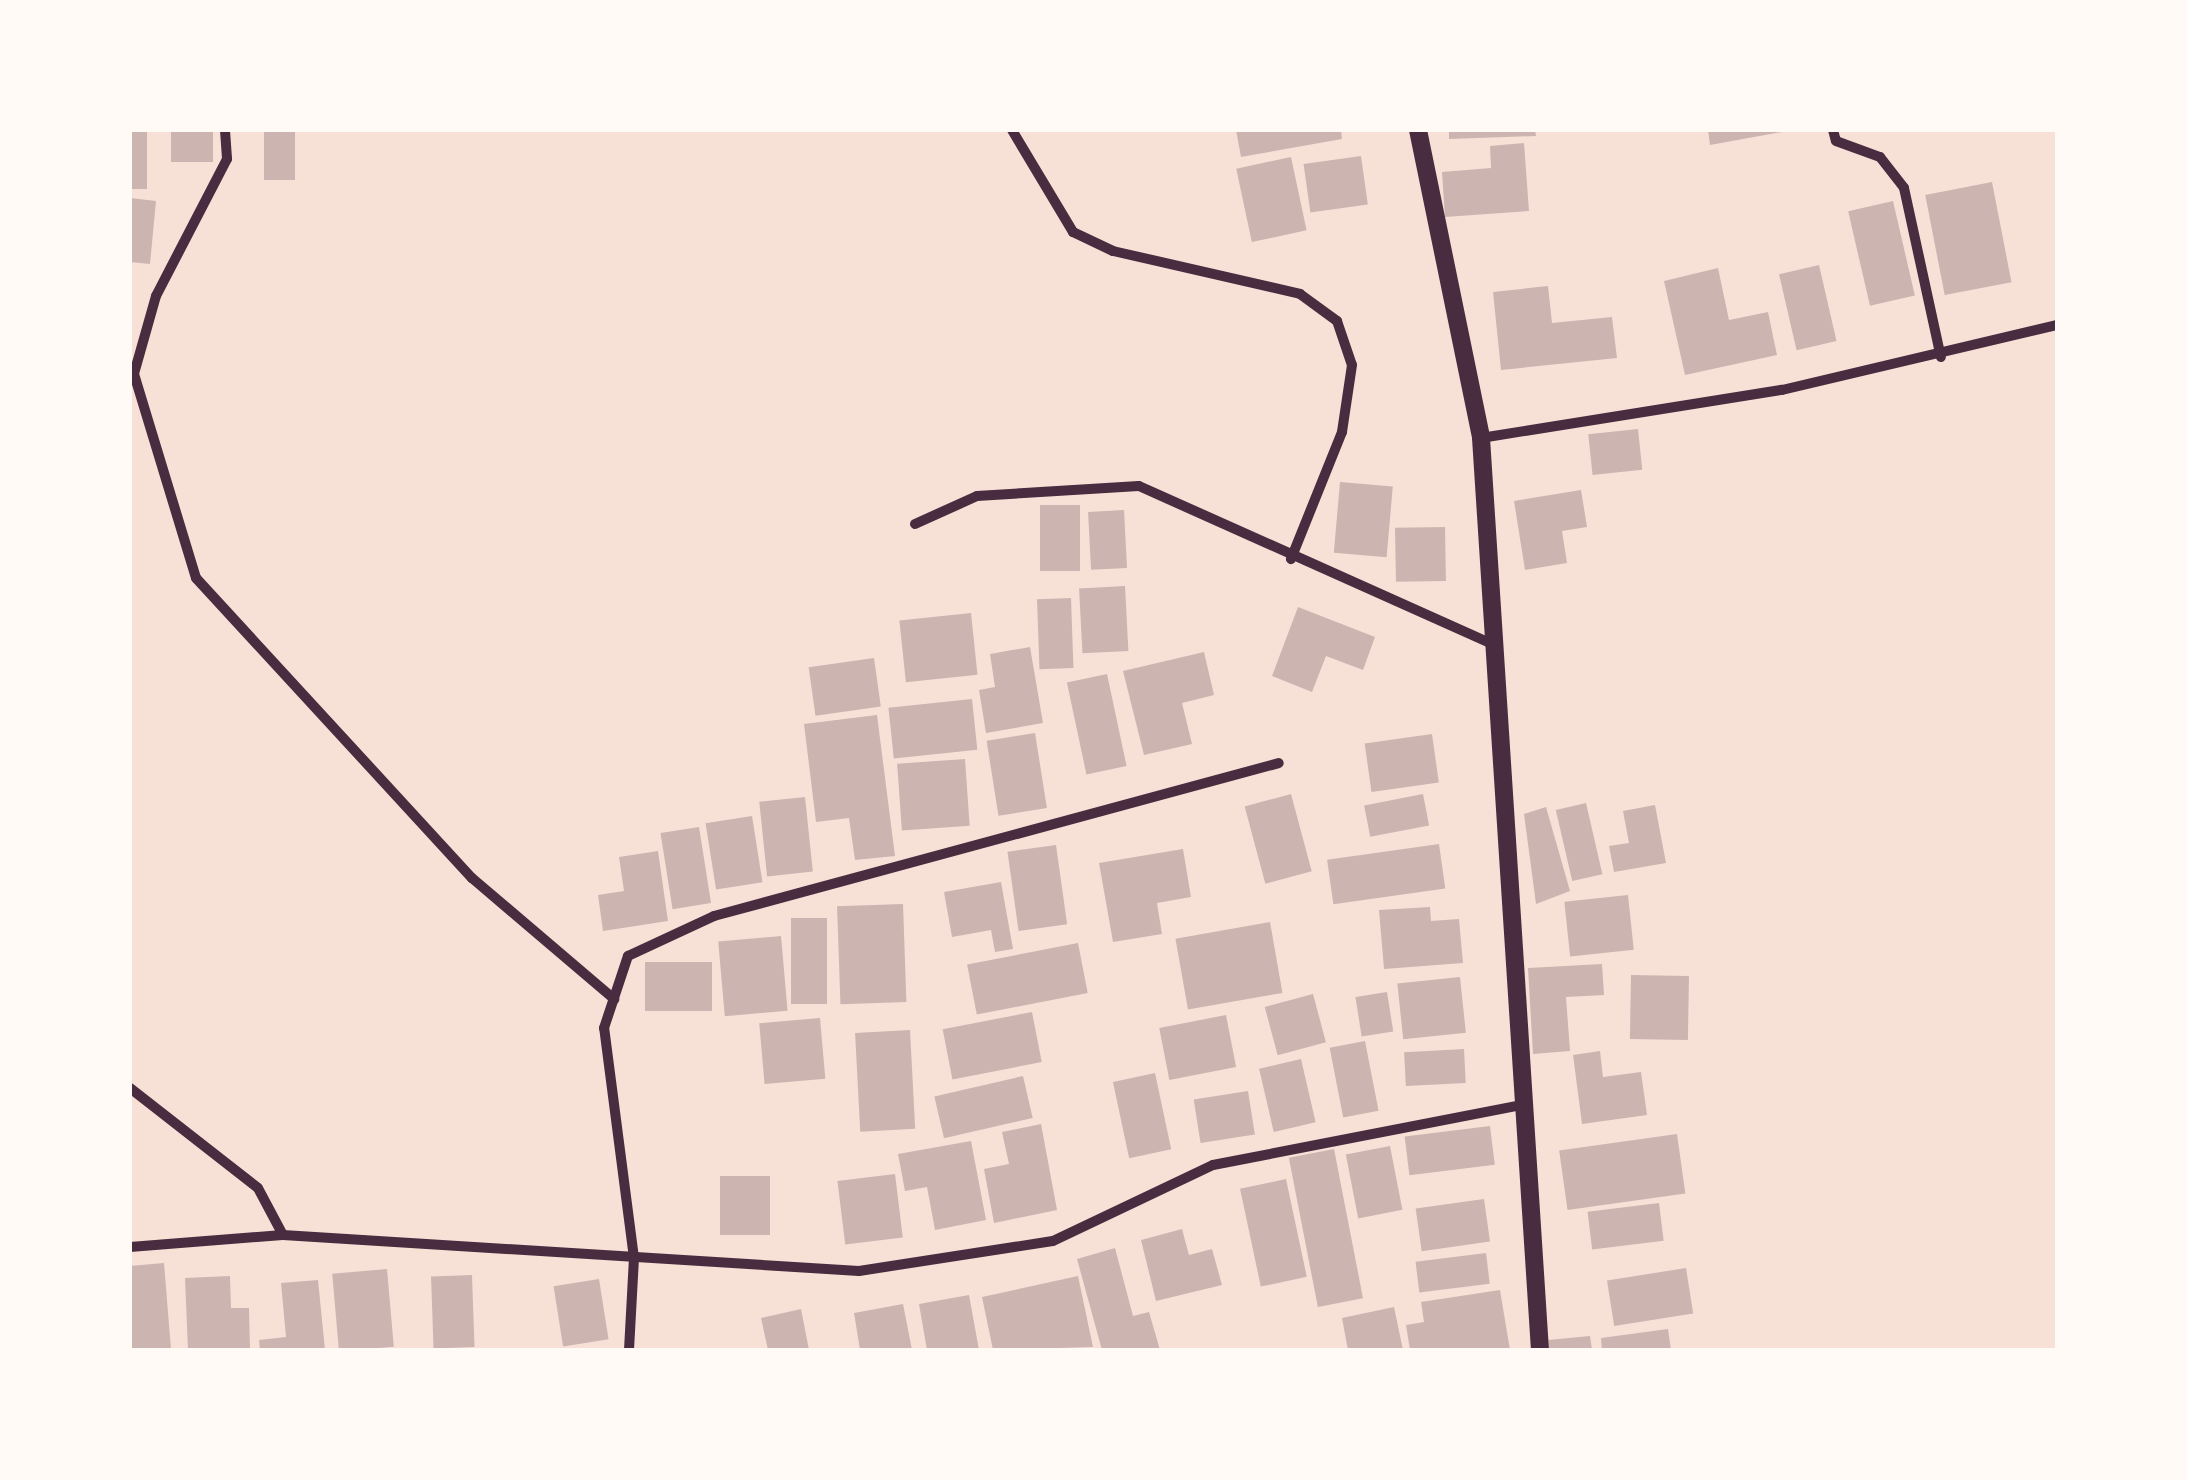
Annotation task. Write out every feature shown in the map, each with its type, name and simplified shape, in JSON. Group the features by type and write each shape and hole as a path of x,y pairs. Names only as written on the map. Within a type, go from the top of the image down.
{"street":[{"path":"225,130 226,159 156,296 134,374 196,578 472,878 614,999"},
{"path":"1012,130 1072,232 1113,251 1300,294 1338,321 1352,365 1342,432 1291,559"},
{"path":"1418,130 1481,438 1500,647 1522,1105 1540,1350"},
{"path":"1833,130 1836,141 1880,157 1904,188 1941,357"},
{"path":"1481,438 1941,357 2057,325"},
{"path":"916,524 977,496 1138,486 1291,559 1500,647"},
{"path":"630,1350 634,1258 604,1028 628,956 714,916 1279,763"},
{"path":"130,1088 258,1188 283,1235"},
{"path":"130,1247 283,1235 858,1271 1052,1242 1214,1164 1432,1115 1522,1105"}],"building":[{"path":"130,130 147,130 147,189 130,189"},
{"path":"171,130 213,130 213,162 171,162"},
{"path":"264,130 295,130 295,180 264,180"},
{"path":"1236,130 1341,130 1342,139 1241,157"},
{"path":"1449,130 1535,130 1536,136 1449,139"},
{"path":"1708,130 1781,130 1782,132 1710,145"},
{"path":"1524,143 1529,211 1445,217 1442,172 1491,168 1490,146"},
{"path":"1361,156 1368,205 1310,213 1304,164"},
{"path":"1291,157 1307,230 1252,242 1236,169"},
{"path":"1992,182 2011,282 1945,295 1925,195"},
{"path":"130,198 156,201 150,264 130,262"},
{"path":"1893,201 1915,296 1870,306 1848,211"},
{"path":"1819,265 1837,341 1797,350 1779,274"},
{"path":"1718,268 1729,320 1768,312 1777,355 1685,375 1664,281"},
{"path":"1548,286 1552,323 1612,317 1617,358 1501,370 1493,292"},
{"path":"1638,429 1642,470 1593,475 1588,434"},
{"path":"1340,482 1393,487 1387,557 1334,553"},
{"path":"1581,490 1587,527 1562,531 1567,563 1525,570 1514,501"},
{"path":"1040,505 1080,505 1080,571 1040,571"},
{"path":"1124,510 1127,568 1091,570 1088,512"},
{"path":"1445,527 1446,581 1396,582 1395,528"},
{"path":"1125,586 1128,651 1082,653 1079,588"},
{"path":"1071,598 1073,668 1039,669 1037,599"},
{"path":"1298,607 1375,637 1363,670 1326,656 1312,692 1272,676"},
{"path":"971,613 977,675 906,682 899,621"},
{"path":"1030,647 1043,723 986,733 979,690 995,687 990,654"},
{"path":"1204,652 1214,695 1182,703 1192,744 1144,755 1123,671"},
{"path":"874,658 881,707 815,716 809,667"},
{"path":"1107,674 1127,766 1086,774 1067,683"},
{"path":"972,699 977,750 894,759 888,708"},
{"path":"877,715 895,856 855,860 849,818 816,822 804,724"},
{"path":"1035,733 1047,808 998,816 987,741"},
{"path":"1432,734 1439,783 1371,792 1365,743"},
{"path":"965,759 970,826 902,831 897,764"},
{"path":"1291,794 1312,871 1265,884 1245,806"},
{"path":"1423,794 1429,825 1370,837 1364,805"},
{"path":"805,797 813,872 767,876 759,802"},
{"path":"1586,803 1602,874 1572,881 1556,810"},
{"path":"1655,805 1666,863 1614,872 1609,846 1629,843 1623,811"},
{"path":"1546,807 1570,891 1536,904 1524,814"},
{"path":"752,816 762,882 716,890 706,823"},
{"path":"699,827 711,903 673,909 660,833"},
{"path":"1439,844 1445,889 1333,904 1327,860"},
{"path":"1056,845 1067,924 1019,931 1007,852"},
{"path":"1183,849 1191,897 1157,903 1162,934 1113,942 1099,863"},
{"path":"658,851 668,921 603,931 598,895 624,891 619,857"},
{"path":"1001,882 1013,949 995,952 991,930 952,937 944,892"},
{"path":"1628,895 1634,950 1570,956 1564,902"},
{"path":"903,904 906,1002 840,1004 837,906"},
{"path":"1430,907 1431,921 1459,919 1463,963 1384,969 1379,910"},
{"path":"791,918 827,918 827,1004 791,1004"},
{"path":"1270,922 1283,993 1188,1010 1175,939"},
{"path":"781,936 788,1011 725,1016 718,941"},
{"path":"1078,943 1088,993 977,1015 967,965"},
{"path":"645,962 712,962 712,1011 645,1011"},
{"path":"1602,964 1604,995 1566,997 1570,1051 1533,1054 1528,968"},
{"path":"1631,975 1689,976 1688,1040 1630,1039"},
{"path":"1460,977 1466,1033 1403,1039 1397,984"},
{"path":"1387,992 1393,1032 1362,1037 1355,997"},
{"path":"1313,994 1326,1042 1278,1055 1265,1007"},
{"path":"1032,1012 1042,1062 952,1079 943,1029"},
{"path":"1226,1015 1236,1067 1169,1080 1159,1028"},
{"path":"820,1018 825,1079 765,1084 759,1023"},
{"path":"910,1030 915,1129 860,1132 855,1033"},
{"path":"1365,1041 1379,1111 1343,1118 1330,1048"},
{"path":"1464,1049 1466,1083 1406,1086 1404,1052"},
{"path":"1600,1051 1603,1077 1641,1072 1647,1115 1582,1124 1573,1055"},
{"path":"1301,1059 1316,1122 1274,1132 1259,1069"},
{"path":"1155,1073 1171,1149 1129,1158 1113,1082"},
{"path":"1023,1076 1033,1118 944,1138 934,1096"},
{"path":"1248,1091 1255,1134 1201,1143 1194,1100"},
{"path":"1041,1124 1057,1210 994,1223 984,1169 1009,1164 1002,1132"},
{"path":"1490,1126 1495,1165 1409,1175 1405,1136"},
{"path":"1677,1134 1685,1193 1568,1210 1559,1151"},
{"path":"971,1141 986,1220 935,1230 927,1187 905,1191 898,1154"},
{"path":"1390,1146 1402,1210 1358,1218 1346,1155"},
{"path":"1334,1149 1363,1298 1318,1307 1289,1158"},
{"path":"895,1174 903,1238 845,1245 837,1181"},
{"path":"720,1176 770,1176 770,1235 720,1235"},
{"path":"1286,1179 1307,1277 1261,1287 1240,1189"},
{"path":"1484,1199 1490,1242 1422,1251 1416,1209"},
{"path":"1659,1203 1664,1241 1592,1249 1588,1212"},
{"path":"1182,1229 1189,1255 1212,1249 1222,1285 1156,1301 1141,1240"},
{"path":"1115,1248 1133,1316 1149,1312 1160,1350 1102,1350 1077,1259"},
{"path":"1486,1253 1490,1284 1419,1292 1416,1262"},
{"path":"164,1263 171,1349 130,1350 130,1266"},
{"path":"1686,1268 1693,1313 1614,1326 1607,1281"},
{"path":"387,1269 394,1347 339,1350 332,1274"},
{"path":"472,1275 475,1347 434,1348 431,1276"},
{"path":"230,1276 231,1308 249,1308 250,1350 188,1350 185,1278"},
{"path":"1078,1276 1093,1347 993,1350 982,1297"},
{"path":"599,1279 609,1339 563,1346 554,1286"},
{"path":"318,1280 325,1350 260,1350 259,1340 286,1337 281,1283"},
{"path":"1500,1290 1510,1350 1410,1350 1406,1325 1424,1322 1421,1302"},
{"path":"969,1295 979,1350 927,1350 919,1304"},
{"path":"903,1304 912,1350 860,1350 854,1313"},
{"path":"1394,1307 1403,1350 1348,1350 1342,1318"},
{"path":"801,1309 809,1350 768,1350 761,1318"},
{"path":"1668,1329 1671,1350 1602,1350 1601,1338"},
{"path":"1590,1336 1592,1350 1549,1350 1548,1340"}]}
